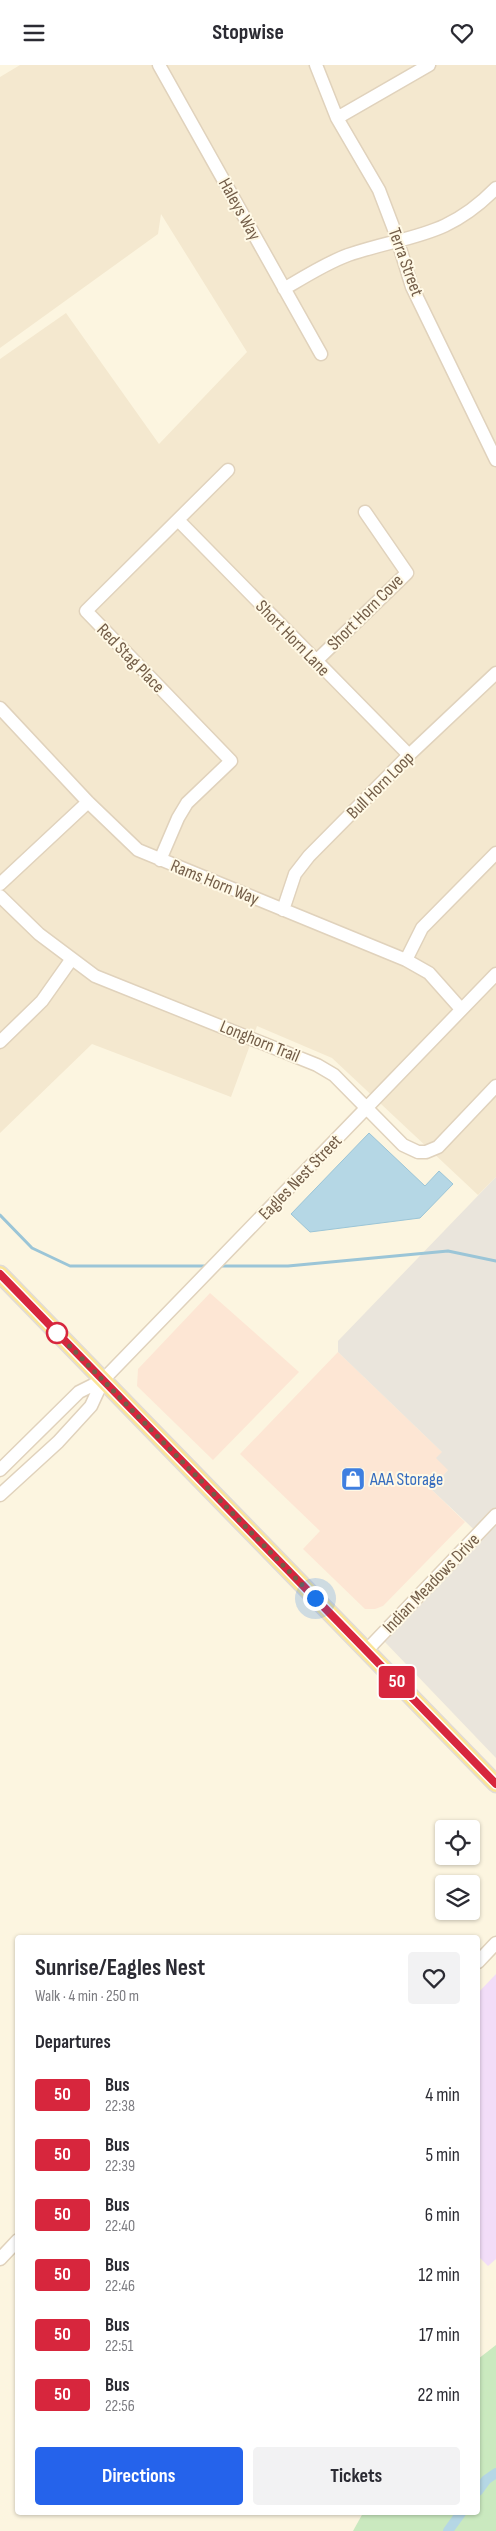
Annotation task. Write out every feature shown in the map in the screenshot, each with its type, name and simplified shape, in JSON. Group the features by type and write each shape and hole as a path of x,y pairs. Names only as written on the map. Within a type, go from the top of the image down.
{"main road":[{"path":"0,1274 496,1784"}],"street":[{"name":"Haleys Way","path":"159,65 320,354"},
{"name":"Terra Street","path":"316,65 338,118 379,190 412,287 496,460"},
{"path":"338,118 429,65"},
{"path":"284,289 347,256 433,232 458,221 480,205 496,188"},
{"name":"Red Stag Place","path":"160,860 178,818 187,803 230,761 86,611 228,470"},
{"name":"Short Horn Cove","path":"316,661 407,573 365,512"},
{"name":"Short Horn Lane","path":"178,520 409,755"},
{"name":"Bull Horn Loop","path":"283,910 295,874 309,856 409,755 496,673"},
{"name":"Rams Horn Way","path":"0,708 88,802 138,851 406,960 429,973 461,1009"},
{"path":"0,884 88,802"},
{"path":"406,960 422,927 496,853"},
{"name":"Longhorn Trail","path":"0,896 39,934 71,960 95,976 301,1057 334,1075 403,1145 418,1152 426,1152 444,1141 496,1086"},
{"path":"0,1043 42,1001 71,960"},
{"name":"Eagles Nest Street","path":"0,1470 79,1392 103,1379 496,974"},
{"name":"Eagles Nest Street","path":"0,1495 58,1442 91,1406 103,1379"},
{"name":"Indian Meadows Drive","path":"367,1650 496,1515"},
{"path":"480,1960 496,1943"},
{"path":"0,2259 15,2243"}],"shaded area":[{"path":"20,65 496,65 496,1177 478,1195 332,1058 257,1026 231,1097 92,1044 0,1133 0,359 66,313 159,444 247,352 161,214 158,234 0,348 0,77"},
{"path":"496,1177 496,1758 384,1641 483,1538 431,1489 448,1470 436,1458 442,1452 338,1352 338,1341"},
{"path":"210,1293 299,1372 213,1460 137,1386 138,1369"},
{"name":"AAA Storage","path":"338,1352 442,1452 448,1470 431,1489 465,1522 383,1606 375,1609 365,1609 303,1549 320,1531 240,1454"},
{"path":"496,1974 496,2259 488,2266 480,2258 480,1991"}],"green space":[{"path":"496,2345 496,2531 353,2531 362,2515 480,2515 480,2357"}],"water":[{"path":"369,1133 425,1186 439,1171 453,1184 420,1218 310,1232 291,1214"}],"waterway":[{"path":"0,1215 32,1248 70,1266 209,1266"},
{"path":"220,1266 288,1266 448,1251 496,1261"},
{"path":"480,2488 486,2480 496,2473"},
{"path":"448,2531 460,2515"}],"bus line":[{"name":"50","path":"0,1274 496,1784"}],"place":[{"name":"AAA Storage","path":"353,1479"}],"route":[{"path":"57,1333 315,1598"}]}
